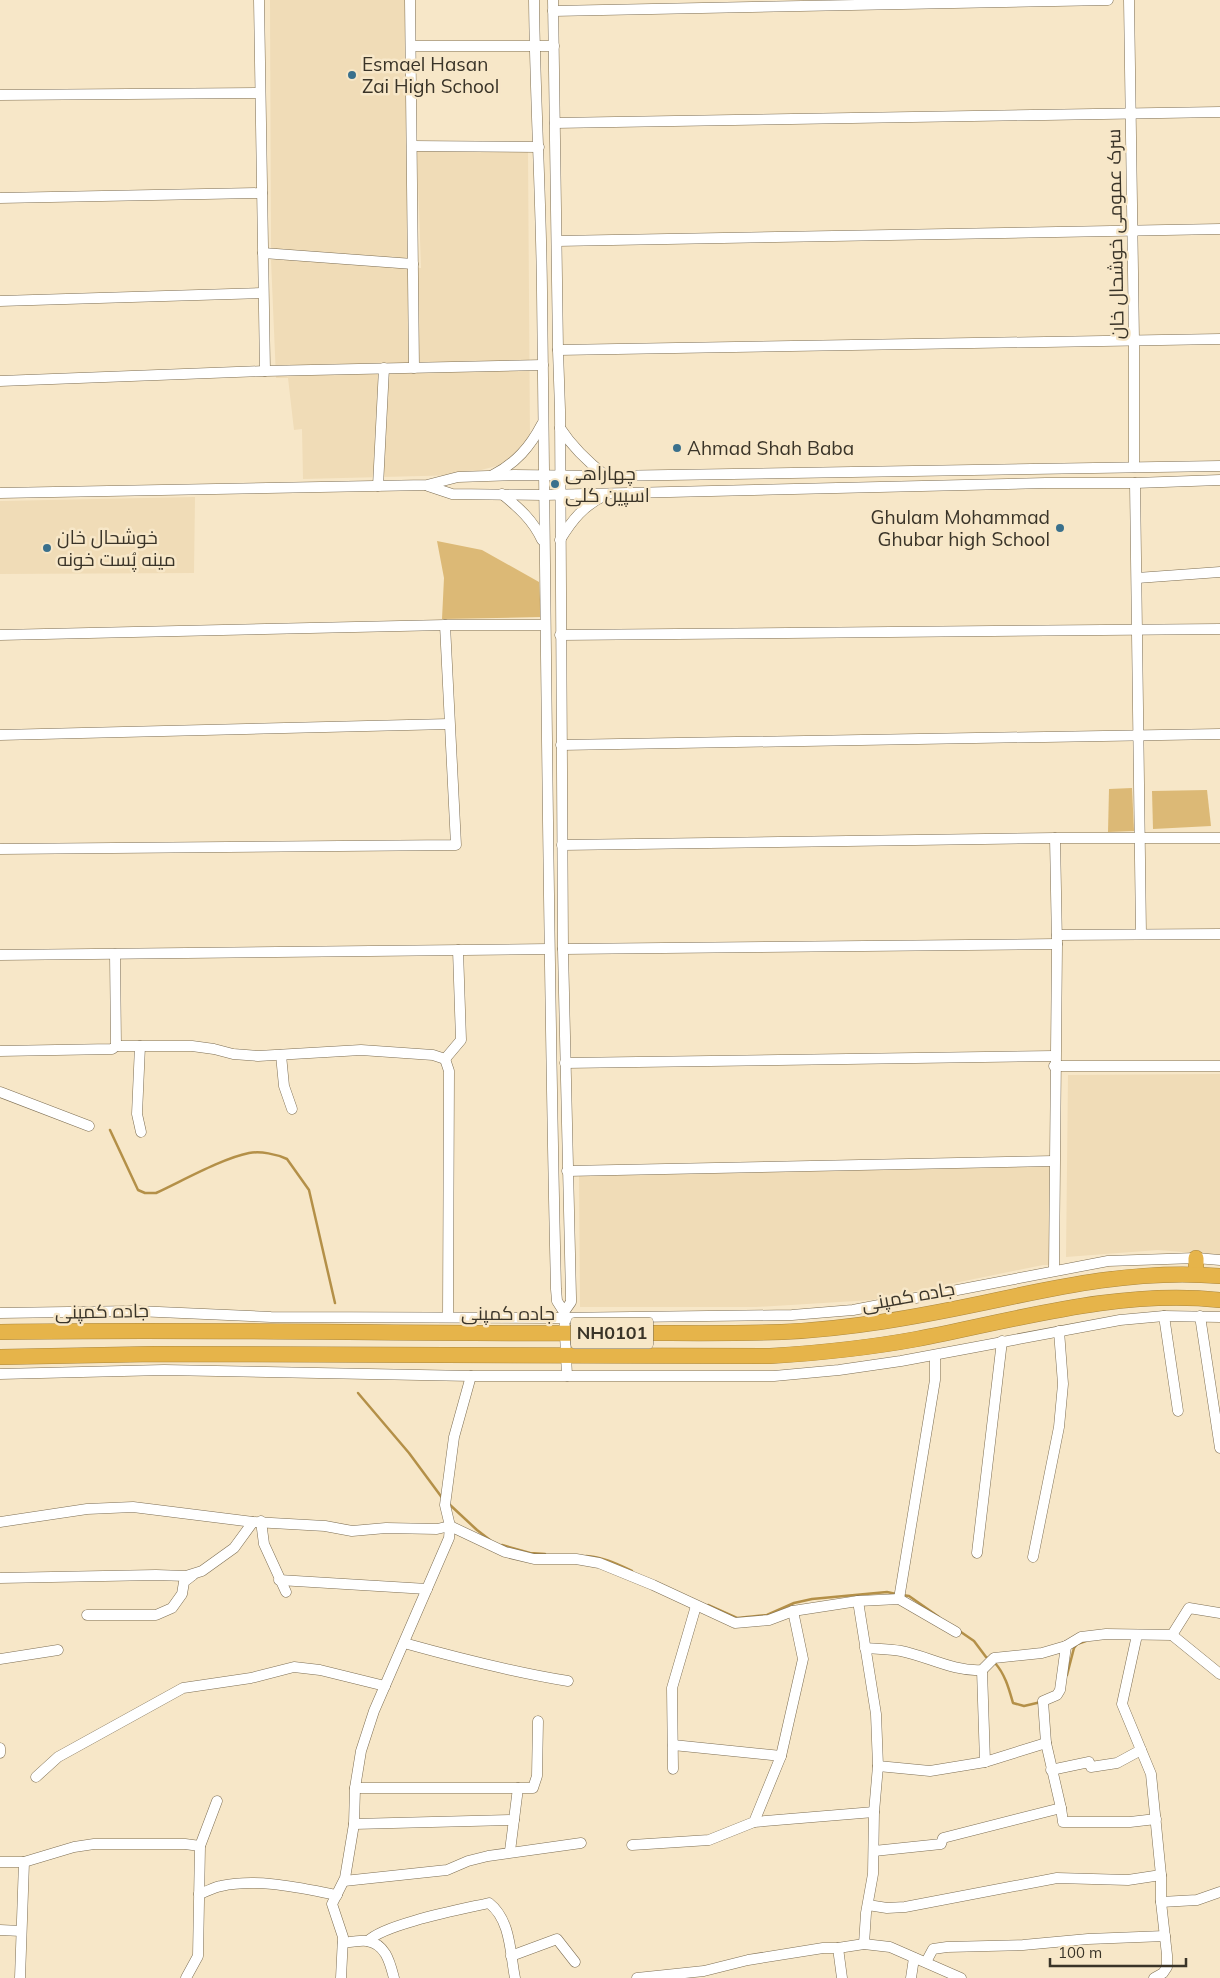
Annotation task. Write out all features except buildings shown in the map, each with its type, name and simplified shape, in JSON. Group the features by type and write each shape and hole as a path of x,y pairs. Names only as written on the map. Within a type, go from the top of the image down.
{"highway":[{"path":"1196,1258 1196,1274"},
{"name":"جاده کمپنی","path":"0,1332 152,1330 566,1334 782,1332 843,1328 906,1318 1044,1289 1097,1280 1196,1274 1220,1276"},
{"name":"NH0101","path":"0,1357 155,1354 770,1356 833,1352 917,1339 1095,1304 1141,1300 1220,1300"}],"street":[{"path":"258,0 265,371"},
{"path":"410,0 414,368"},
{"path":"534,0 544,420 549,949 556,1289 557,1301 564,1315 567,1376"},
{"path":"553,0 560,428 563,949 571,1296 571,1302 564,1315"},
{"path":"553,11 1108,0"},
{"name":"سرک عمومی خوشحال خان","path":"1129,0 1134,467"},
{"path":"411,46 554,46"},
{"path":"537,86 554,84"},
{"path":"0,95 260,93"},
{"path":"555,123 1220,112"},
{"path":"412,146 539,147"},
{"path":"0,198 262,193"},
{"path":"557,241 1220,229"},
{"path":"263,254 413,264"},
{"path":"0,301 263,293"},
{"path":"558,350 1220,339"},
{"path":"0,381 265,371 543,365"},
{"path":"378,486 384,368"},
{"path":"490,476 509,466 522,453 534,440 544,420"},
{"path":"560,428 571,444 592,466 606,476"},
{"path":"0,493 427,485 458,477 490,476 606,476 1220,466"},
{"path":"1046,483 1047,468"},
{"path":"427,485 452,494 559,495 1220,480"},
{"path":"1136,483 1141,934"},
{"path":"502,494 522,510 536,528 544,546"},
{"path":"560,540 573,519 592,502 609,494"},
{"path":"1136,578 1220,572"},
{"path":"0,635 545,624"},
{"path":"0,849 456,845 446,625"},
{"path":"560,635 1220,629"},
{"path":"0,735 449,724"},
{"path":"561,745 1220,734"},
{"path":"562,845 1055,838 1220,838"},
{"path":"1054,1270 1054,1061 1057,940 1055,838"},
{"path":"548,872 562,872"},
{"path":"563,949 1057,940 1141,934 1220,934"},
{"path":"0,955 549,949"},
{"path":"445,1059 461,1040 458,950"},
{"path":"115,954 116,1046"},
{"path":"551,1033 565,1033"},
{"path":"0,1051 112,1049 116,1046 192,1046 233,1054 258,1056 361,1050 433,1055 445,1059"},
{"path":"140,1046 137,1114 142,1132"},
{"path":"281,1055 284,1086 292,1109"},
{"path":"445,1059 449,1071 448,1317"},
{"path":"565,1063 1054,1061 1220,1066"},
{"path":"0,1092 89,1126"},
{"path":"567,1171 1054,1161"},
{"path":"0,1313 136,1311 271,1317 792,1315 853,1310 1108,1261 1196,1258 1220,1260"},
{"path":"1164,1316 1178,1411"},
{"path":"0,1374 164,1370 471,1376 774,1376 839,1370 935,1355 1120,1320 1164,1316 1220,1317"},
{"path":"1200,1316 1220,1448"},
{"path":"1033,1557 1059,1426 1064,1384 1059,1331"},
{"path":"977,1553 1002,1341"},
{"path":"900,1599 900,1587 935,1380 935,1355"},
{"path":"341,1978 343,1937 332,1904 344,1881 354,1824 355,1788 361,1750 374,1711 449,1538 450,1526 446,1501 454,1437 471,1376"},
{"path":"0,1522 87,1509 133,1507 257,1522 325,1526 352,1531 386,1528 437,1529 450,1526 505,1552 534,1559 576,1559 599,1563 653,1585 735,1623 769,1620 793,1611 858,1601 900,1599 956,1632"},
{"path":"0,1578 186,1576 202,1571 234,1548 257,1522"},
{"path":"257,1522 264,1544 286,1592"},
{"path":"88,1614 156,1615 172,1608 182,1594 184,1582 194,1574"},
{"path":"279,1580 427,1589"},
{"path":"858,1601 876,1714 878,1766 874,1812 874,1851 864,1944"},
{"path":"673,1769 672,1688 696,1606"},
{"path":"1172,1635 1189,1608 1220,1613"},
{"path":"754,1822 781,1756 803,1659 793,1611"},
{"path":"865,1648 900,1651 974,1671 982,1670 994,1658 1042,1654 1066,1646 1081,1637 1106,1634 1172,1635 1220,1674"},
{"path":"1137,1635 1122,1704 1150,1774 1156,1819 1167,1967 1164,1973 1154,1978"},
{"path":"404,1643 459,1659 568,1681"},
{"path":"1066,1646 1058,1695 1044,1706 1046,1743 1051,1770 1062,1808 1064,1824 1130,1822 1156,1819"},
{"path":"0,1659 58,1650"},
{"path":"36,1777 58,1757 183,1688 251,1678 294,1667 320,1670 385,1686"},
{"path":"982,1670 984,1762"},
{"path":"355,1788 532,1788 537,1776 538,1721"},
{"path":"878,1766 930,1771 984,1762 1046,1743"},
{"path":"673,1745 781,1756"},
{"path":"0,1748 0,1753"},
{"path":"1051,1770 1089,1762 1091,1767 1109,1765 1141,1750"},
{"path":"510,1851 518,1788"},
{"path":"186,1978 198,1956 200,1846 217,1801"},
{"path":"874,1851 941,1844 943,1838 1062,1808"},
{"path":"632,1845 709,1840 754,1822 874,1812"},
{"path":"354,1824 514,1820"},
{"path":"344,1881 448,1870 468,1861 510,1851 581,1843"},
{"path":"0,1862 24,1862 74,1847 94,1844 185,1844 200,1846"},
{"path":"20,1978 24,1862"},
{"path":"868,1905 887,1908 905,1907 1057,1878 1128,1880 1161,1875"},
{"path":"199,1894 220,1886 251,1883 288,1886 337,1895"},
{"path":"1161,1902 1197,1900 1220,1892"},
{"path":"368,1941 374,1935 400,1925 490,1903 496,1908 507,1931 515,1978"},
{"path":"0,1930 21,1931"},
{"path":"926,1962 933,1949 947,1947 1023,1945 1088,1939 1165,1936"},
{"path":"511,1956 558,1939 575,1962"},
{"path":"343,1943 368,1941 387,1954 394,1978"},
{"path":"637,1978 704,1970 748,1960 823,1948 864,1944 890,1947 960,1978"},
{"path":"838,1948 842,1978"},
{"path":"911,1978 914,1958"}],"shaded area":[{"path":"270,0 405,0 409,259 271,251"},
{"path":"417,151 528,152 530,442 504,464 462,475 303,479 302,429 294,430 288,378 276,378 271,260 302,258 421,268"},
{"path":"195,497 194,573 0,574 0,501"},
{"path":"437,541 482,550 539,582 541,617 442,619 444,578"},
{"path":"1132,788 1134,831 1108,832 1109,789"},
{"path":"1207,790 1211,826 1153,829 1152,791"},
{"path":"1220,1074 1220,1255 1158,1250 1066,1257 1068,1075"},
{"path":"1056,1166 1053,1265 1043,1265 872,1300 756,1307 580,1307 579,1173"}],"waterway":[{"path":"110,1130 138,1190 145,1193 156,1193 215,1165 249,1153 268,1153 287,1159 309,1190 335,1303"},
{"path":"358,1393 409,1453 443,1499"},
{"path":"449,1504 490,1540"},
{"path":"502,1545 530,1553 545,1554"},
{"path":"586,1556 604,1559 632,1571"},
{"path":"708,1605 737,1618 767,1615 794,1603 812,1599 887,1592 896,1594"},
{"path":"902,1595 909,1596 939,1617"},
{"path":"958,1630 974,1641 988,1658"},
{"path":"1067,1675 1074,1648 1077,1644 1086,1641"},
{"path":"995,1663 1004,1677 1013,1703 1024,1706 1041,1702"}],"place":[{"name":"Esmael Hasan Zai High School","path":"352,75"},
{"name":"Ahmad Shah Baba","path":"677,448"},
{"name":"چهاراهی اسپین کلی","path":"555,484"},
{"name":"Ghulam Mohammad Ghubar high School","path":"1060,528"},
{"name":"خوشحال خان مینه پُست خونه","path":"47,548"}]}
